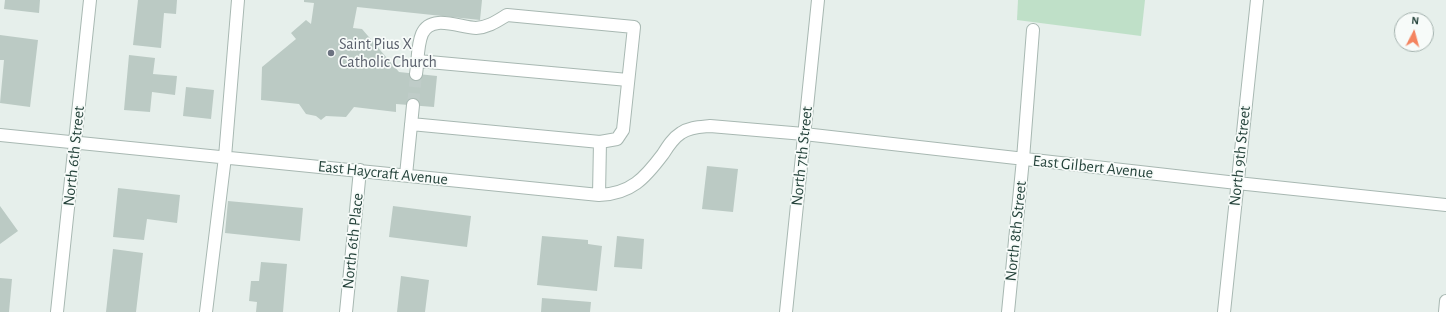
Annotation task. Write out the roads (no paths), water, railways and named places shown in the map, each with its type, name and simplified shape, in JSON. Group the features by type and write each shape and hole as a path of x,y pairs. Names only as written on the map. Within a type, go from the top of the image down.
{"street":[{"name":"North 6th Street","path":"57,312 90,0"},
{"path":"206,312 225,157 238,0"},
{"name":"North 7th Street","path":"786,312 818,0"},
{"name":"North 9th Street","path":"1224,312 1257,0"},
{"path":"411,124 600,142 617,139 623,130 634,27 507,14 491,25 476,28 444,22 432,24 422,33 416,74"},
{"name":"North 8th Street","path":"1008,312 1023,159 1033,30"},
{"path":"418,61 628,80"},
{"path":"406,175 413,105"},
{"name":"East Haycraft Avenue","path":"0,135 599,195 609,194 638,183 650,172 673,139 681,133 695,127 710,126 741,128"},
{"name":"East Gilbert Avenue","path":"741,128 1446,205"},
{"path":"599,195 600,142"},
{"name":"North 6th Place","path":"346,312 360,170"},
{"path":"1445,312 1446,301"}],"tunnel":[{"path":"413,105 416,74"}],"place":[{"name":"Saint Pius X Catholic Church","path":"331,53"}]}
